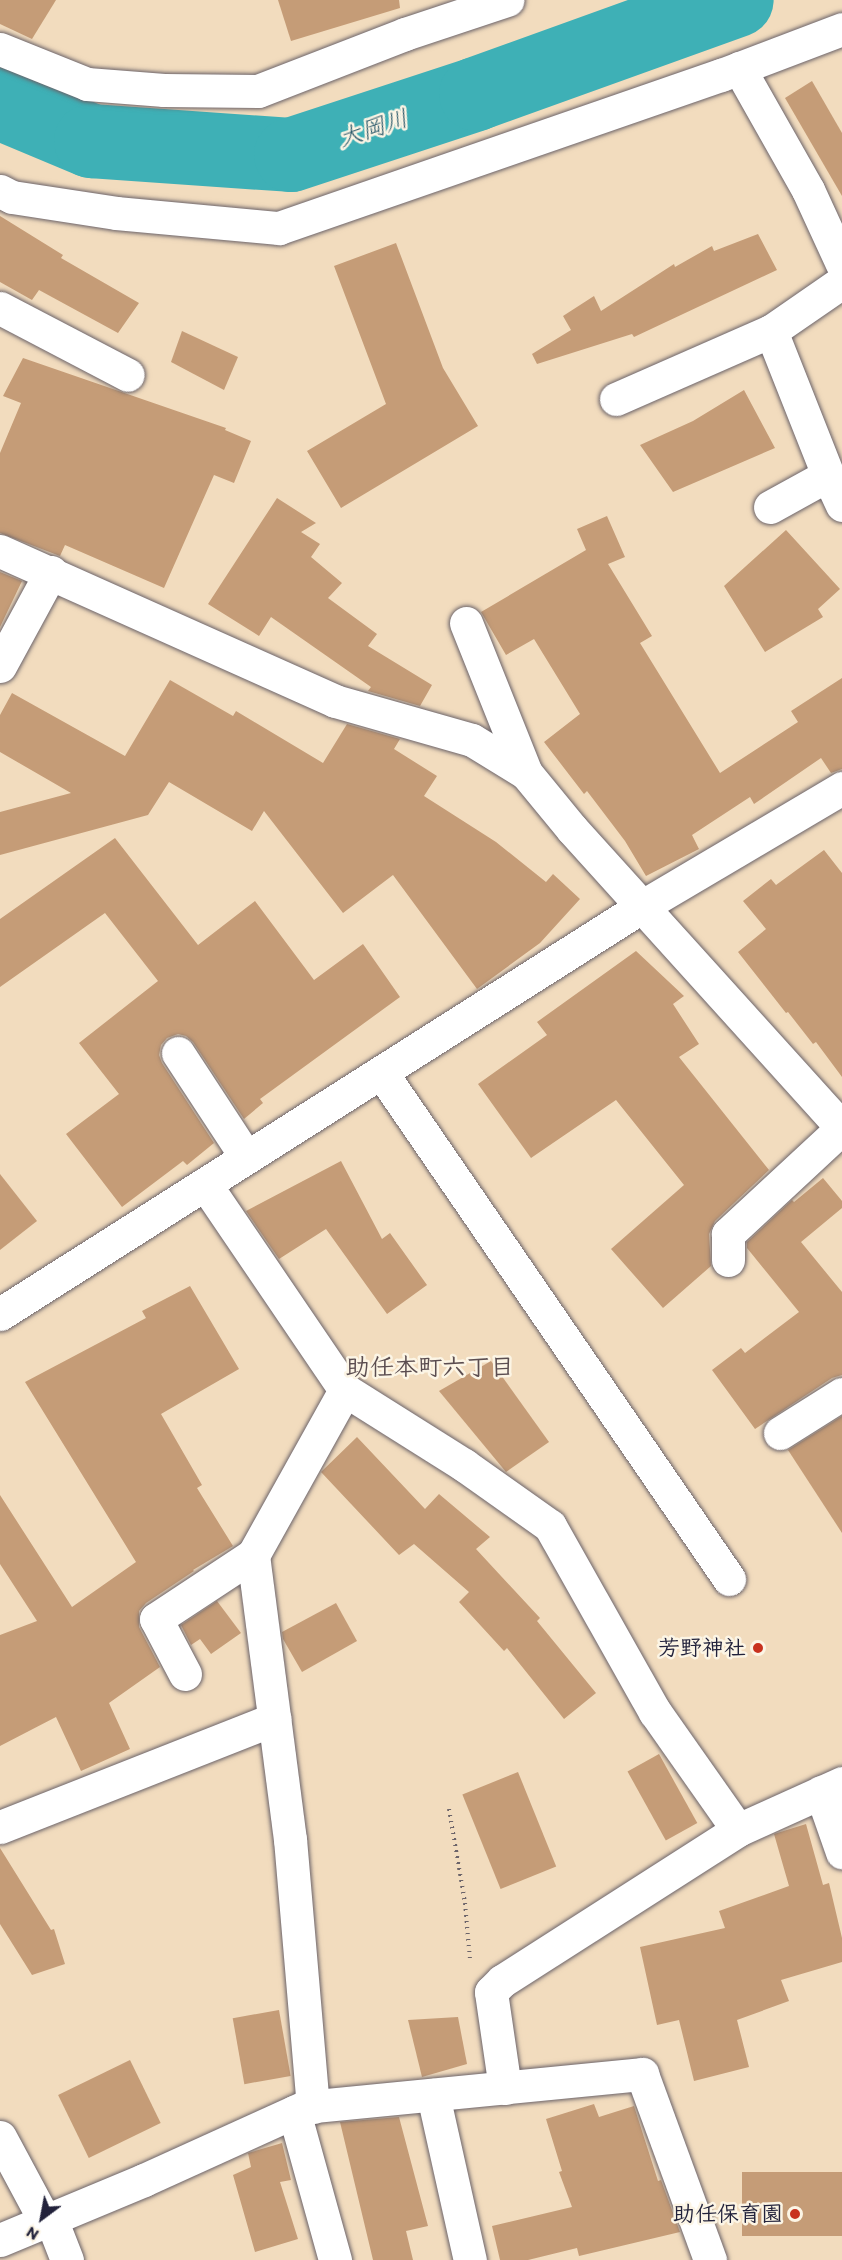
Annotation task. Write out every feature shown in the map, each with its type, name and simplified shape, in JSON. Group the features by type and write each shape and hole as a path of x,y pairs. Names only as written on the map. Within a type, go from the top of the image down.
{"street":[{"path":"0,49 87,84 164,90 258,91 405,34 507,0"},
{"path":"0,191 12,196 116,213 279,228 739,68 842,29"},
{"path":"739,68 808,190 842,264"},
{"path":"616,399 771,331 842,282"},
{"path":"0,308 128,375"},
{"path":"771,331 842,505"},
{"path":"770,507 828,475"},
{"path":"0,551 335,700 472,740 526,773 641,906 842,1128 728,1234 728,1260"},
{"path":"0,666 51,572"},
{"path":"466,623 526,773"},
{"path":"0,1314 641,906 842,788"},
{"path":"178,1053 246,1157"},
{"path":"381,1072 729,1579"},
{"path":"205,1184 345,1390 464,1465 550,1526 655,1712 738,1830"},
{"path":"185,1674 156,1619 253,1555 345,1390"},
{"path":"780,1433 842,1394"},
{"path":"253,1555 290,1839 303,2110 335,2260"},
{"path":"0,1827 274,1719"},
{"path":"505,2088 491,1992 502,1981 738,1830 832,1788 842,1852"},
{"path":"0,2240 303,2110 642,2074 710,2260"},
{"path":"432,2095 470,2260"},
{"path":"0,2137 48,2220 67,2260"}],"path":[{"path":"449,1809 465,1903 468,1956 491,1992"}],"building":[{"path":"0,0 56,0 32,39 0,24"},
{"path":"278,0 399,0 400,8 291,41"},
{"path":"812,81 842,133 842,196 785,98"},
{"path":"0,216 63,255 61,258 139,303 118,333 39,290 32,300 0,282"},
{"path":"758,234 777,270 634,337 632,334 537,364 532,354 571,330 563,316 594,296 601,311 674,264 675,267 712,246 714,251"},
{"path":"396,243 443,368 478,426 341,508 307,451 386,404 334,266"},
{"path":"182,331 238,357 224,390 171,362"},
{"path":"23,358 226,428 225,430 251,441 234,483 214,475 164,588 65,545 60,556 0,533 0,453 21,403 3,396"},
{"path":"744,390 775,448 673,492 640,445 693,421"},
{"path":"277,498 316,523 301,532 320,544 311,557 342,583 328,598 377,634 368,646 432,685 420,706 368,691 371,687 271,617 259,636 208,604"},
{"path":"607,516 625,557 608,564 652,636 640,643 720,773 798,722 791,711 842,678 842,769 831,773 821,758 754,804 750,797 692,835 699,849 646,876 625,841 587,791 584,794 544,742 580,714 534,639 506,655 481,612 586,550 577,529"},
{"path":"786,530 840,589 818,609 823,617 765,652 724,586"},
{"path":"0,572 22,581 0,627"},
{"path":"170,680 233,716 236,711 323,763 347,724 400,739 394,749 437,776 424,796 496,842 546,882 553,874 580,899 540,943 477,989 393,875 343,913 264,811 252,831 169,782 148,815 0,855 0,812 71,793 0,752 0,715 12,693 125,756"},
{"path":"115,838 198,945 255,901 314,980 363,944 400,997 260,1099 263,1103 244,1119 193,1042 186,1036 178,1034 167,1038 161,1045 159,1055 162,1063 214,1143 187,1165 183,1161 122,1207 66,1134 119,1094 79,1043 158,981 105,913 0,987 0,919"},
{"path":"824,850 842,873 842,1077 816,1042 813,1044 788,1012 786,1013 738,952 766,929 743,901 771,879 776,885"},
{"path":"636,951 684,996 673,1004 699,1044 679,1057 769,1170 715,1221 709,1234 711,1266 663,1308 611,1249 684,1185 616,1100 531,1158 478,1084 547,1035 537,1022"},
{"path":"341,1161 382,1239 390,1233 427,1285 387,1314 326,1229 279,1259 246,1211"},
{"path":"0,1174 37,1221 0,1250"},
{"path":"823,1178 842,1201 842,1208 801,1242 842,1292 842,1375 832,1378 755,1429 712,1370 741,1348 745,1353 799,1312 747,1248 747,1242 792,1200 794,1202"},
{"path":"190,1286 239,1369 161,1414 202,1485 197,1488 233,1546 193,1570 146,1603 139,1611 139,1627 160,1667 109,1703 130,1749 81,1771 56,1717 0,1746 0,1635 37,1621 0,1564 0,1495 72,1607 136,1562 25,1382 146,1318 142,1311"},
{"path":"491,1361 549,1442 506,1472 439,1391"},
{"path":"842,1416 842,1533 788,1450"},
{"path":"357,1437 425,1509 439,1494 490,1537 476,1549 540,1618 537,1621 596,1693 564,1719 507,1648 504,1651 459,1602 469,1592 414,1544 399,1555 321,1472"},
{"path":"217,1601 241,1633 211,1654 200,1639 191,1645 181,1625"},
{"path":"336,1603 357,1641 302,1672 283,1639 282,1632"},
{"path":"659,1754 697,1823 666,1841 628,1771"},
{"path":"518,1772 556,1867 501,1889 462,1794"},
{"path":"806,1824 823,1885 829,1883 842,1938 842,1962 781,1980 789,2001 737,2020 749,2067 694,2081 679,2020 657,2025 640,1947 725,1928 719,1911 789,1886 774,1834"},
{"path":"0,1848 51,1930 54,1929 65,1964 32,1975 0,1924"},
{"path":"279,2010 291,2076 244,2084 233,2018"},
{"path":"458,2017 467,2064 422,2077 408,2020"},
{"path":"130,2060 161,2123 89,2158 58,2095"},
{"path":"594,2104 599,2117 634,2106 658,2181 661,2180 680,2232 579,2256 577,2248 528,2260 500,2260 492,2226 572,2207 559,2172 562,2171 546,2119"},
{"path":"399,2117 428,2226 406,2231 413,2260 373,2260 340,2122"},
{"path":"282,2143 291,2180 280,2182 298,2239 255,2252 233,2175 251,2167 248,2153"},
{"name":"助任保育園","path":"742,2172 842,2172 842,2236 742,2236"}],"waterway":[{"name":"大岡川","path":"0,103 91,141 291,155 476,94 737,0"}],"place":[{"name":"芳野神社","path":"758,1648"},
{"name":"助任保育園","path":"795,2214"}],"district":[{"name":"助任本町六丁目","path":"430,1367"}]}
